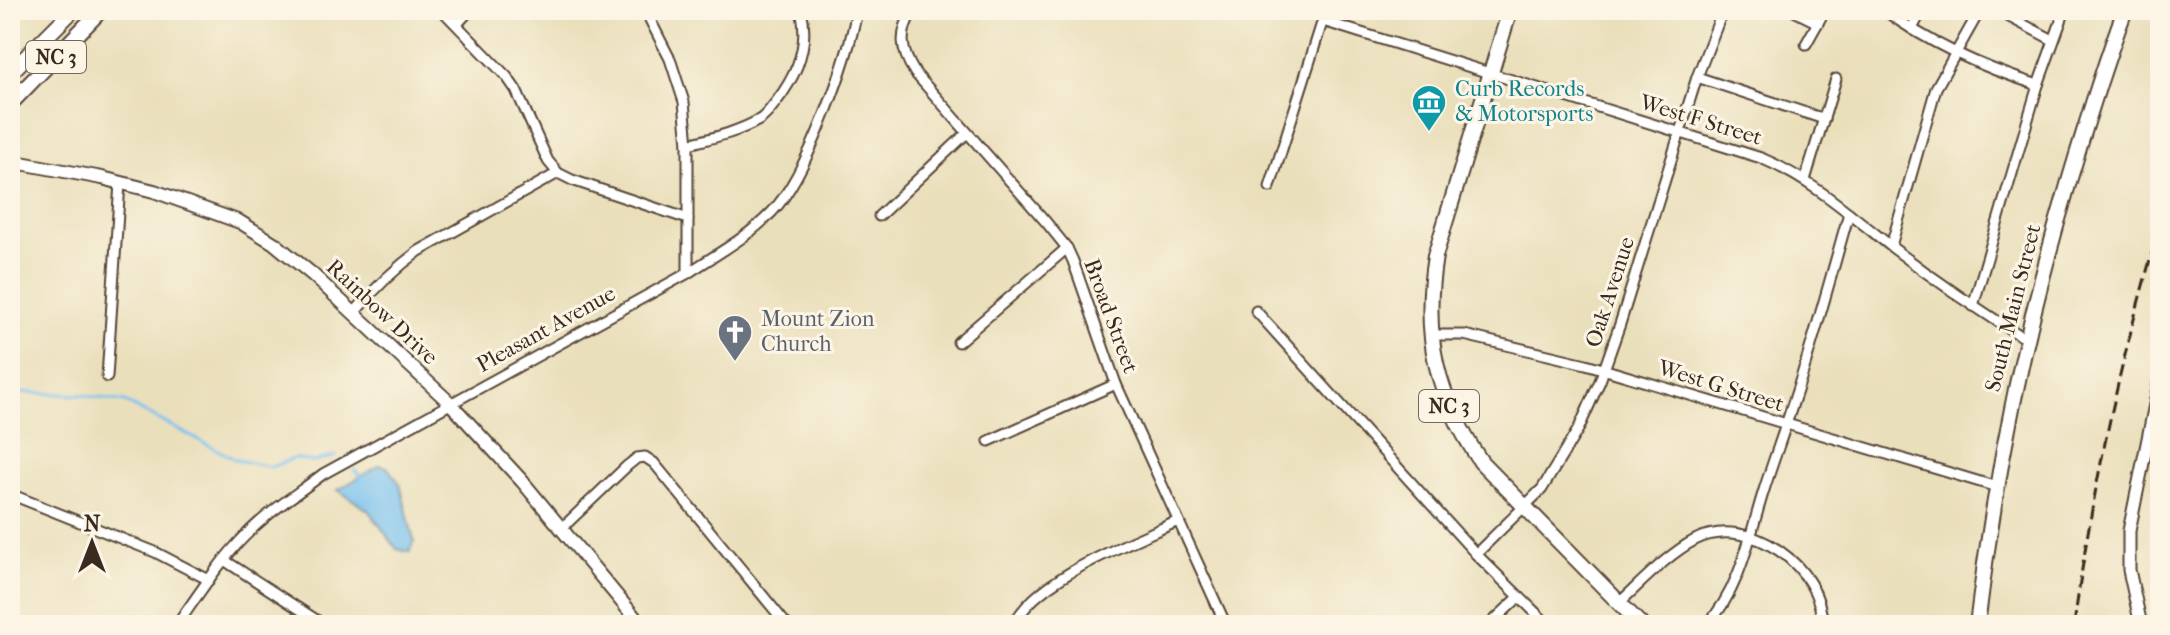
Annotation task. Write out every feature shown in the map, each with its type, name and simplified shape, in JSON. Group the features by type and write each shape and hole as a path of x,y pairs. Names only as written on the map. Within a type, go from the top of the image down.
{"main road":[{"name":"NC 3","path":"10,73 73,10"},
{"name":"NC 3","path":"10,104 101,10"},
{"name":"NC 3","path":"1510,10 1435,256 1429,310 1435,361 1463,435 1481,462 1641,625"},
{"name":"South Main Street","path":"1977,625 2012,398 2047,253 2120,12"},
{"name":"Rainbow Drive","path":"10,161 154,191 240,222 274,243 313,275 450,403 522,481 641,625"}],"street":[{"path":"442,10 507,77 548,161 558,173 688,219"},
{"path":"457,24 470,10"},
{"path":"645,10 661,39 684,102 688,144 688,273"},
{"path":"688,144 737,131 763,118 788,87 804,51 805,24 801,10"},
{"name":"Pleasant Avenue","path":"177,625 224,560 251,531 323,474 688,273 738,241 772,211 785,196 810,148 848,49 857,10"},
{"name":"Broad Street","path":"913,10 905,22 902,38 910,66 1067,248 1116,384 1226,625"},
{"path":"1270,187 1326,10"},
{"name":"Oak Avenue","path":"1476,554 1542,489 1579,428 1604,370 1697,77 1723,10"},
{"path":"1792,10 1818,23"},
{"path":"1806,44 1825,10"},
{"path":"1884,10 1957,53 1995,71 2038,85"},
{"path":"1912,29 1922,10"},
{"path":"1891,246 1936,88 1980,10"},
{"path":"1996,10 2053,40"},
{"path":"1973,306 2038,85 2065,10"},
{"name":"West F Street","path":"1323,21 1761,158 1805,180 1973,306 2026,339"},
{"path":"1697,77 1824,119"},
{"path":"1805,180 1836,79"},
{"path":"879,216 967,133"},
{"path":"354,313 399,265 419,251 558,173"},
{"path":"107,377 120,183"},
{"path":"1707,625 1732,589 1751,538 1849,213"},
{"path":"958,342 1067,248"},
{"path":"1256,311 1476,554 1548,625"},
{"name":"West G Street","path":"1431,335 1464,335 1604,370 1997,487"},
{"path":"2141,625 2129,570 2129,531 2160,380"},
{"path":"989,441 1116,384"},
{"path":"561,529 627,466 637,458 645,457 654,463 787,625"},
{"path":"10,494 155,552 209,580"},
{"path":"1014,625 1023,609 1080,566 1178,521"},
{"path":"1619,603 1696,540 1718,534 1770,544 1794,562 1820,601 1822,625"},
{"path":"224,560 324,625"},
{"path":"1489,625 1519,597"}],"water":[{"path":"380,465 387,467 400,484 414,541 410,552 397,549 368,510 338,490"}],"waterway":[{"path":"10,392 82,395 125,402 237,460 271,467 295,458 314,462 335,456"},
{"path":"354,470 361,476"}],"railway":[{"path":"2074,625 2109,424 2160,226"}],"place":[{"name":"Curb Records & Motorsports","path":"1429,133"},
{"name":"Mount Zion Church","path":"735,363"}]}
